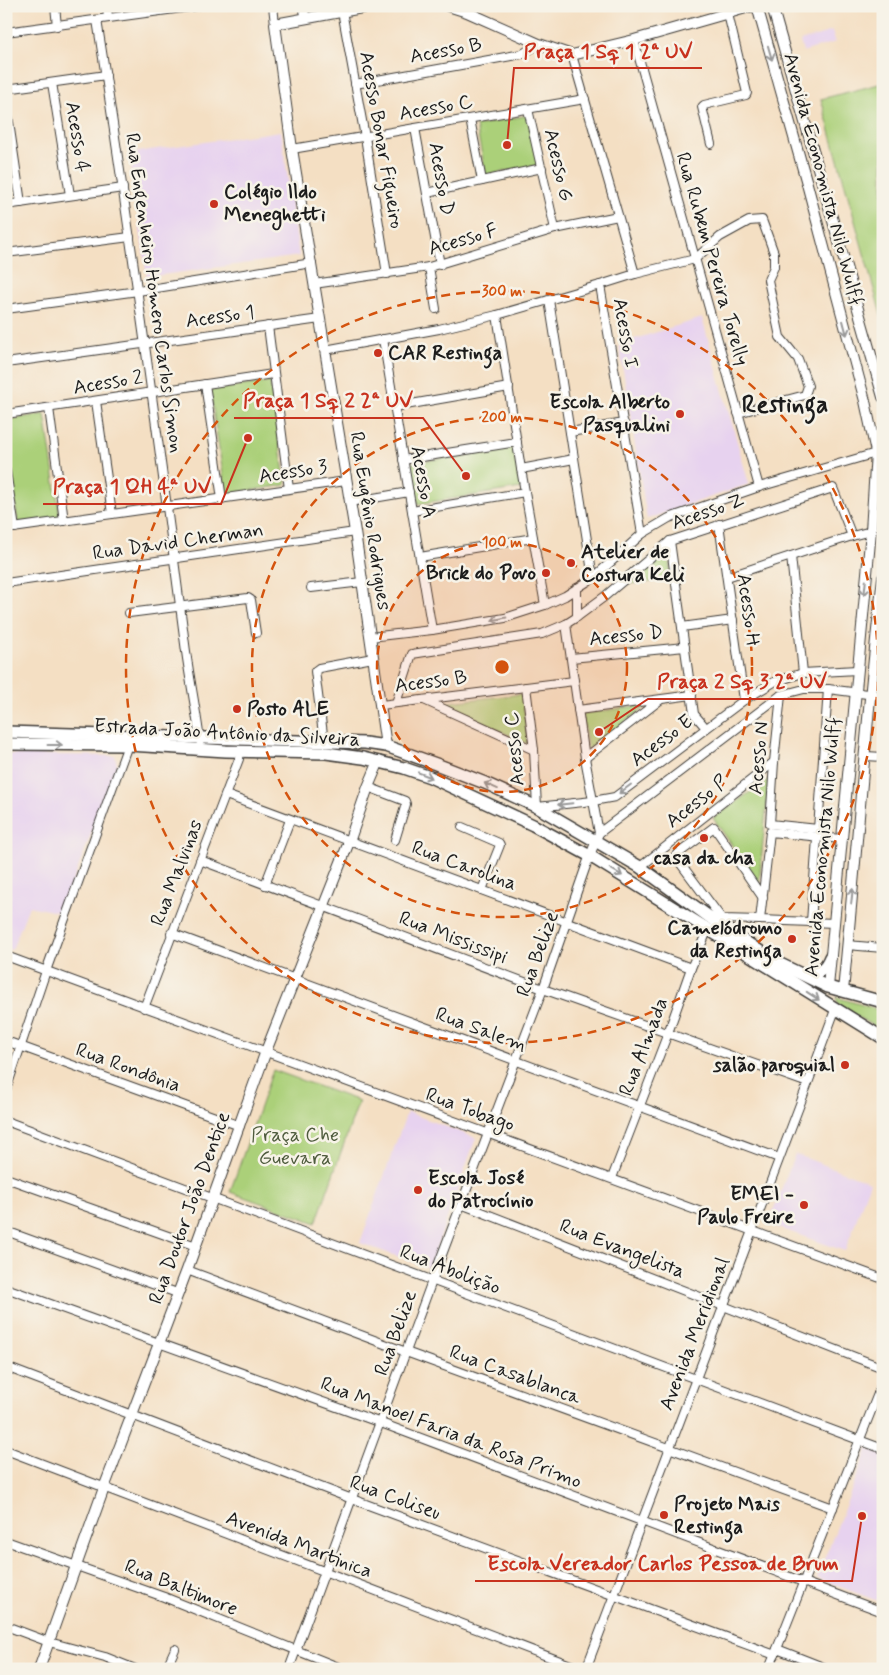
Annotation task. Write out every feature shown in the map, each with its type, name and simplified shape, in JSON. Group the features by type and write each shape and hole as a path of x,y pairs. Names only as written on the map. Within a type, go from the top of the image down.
{"main road":[{"name":"Estrada João Antônio da Silveira","path":"6,732 200,744 226,751 324,742 365,743 386,746 485,783 537,807 586,834 598,837 835,1010 882,1038"},
{"name":"Estrada João Antônio da Silveira","path":"200,744 225,739 363,758 404,768 430,777 533,825 716,924 776,962 828,987 883,1002"},
{"path":"225,739 226,751"},
{"name":"Estrada João Antônio da Silveira","path":"6,744 130,740"},
{"path":"386,746 392,756 404,768"},
{"path":"533,825 553,830 577,841 585,839 586,834"},
{"path":"801,974 808,975 822,970 830,958"},
{"path":"828,987 835,1010"}],"street":[{"path":"55,6 57,26"},
{"path":"107,6 108,18"},
{"path":"6,32 97,20 165,8 197,6"},
{"name":"Rua Eugênio Rodrigues","path":"273,6 292,148 355,532 386,746"},
{"path":"303,6 306,19"},
{"path":"276,24 373,6"},
{"path":"448,6 468,9 539,44 572,55 634,40 755,6"},
{"name":"Avenida Economista Nilo Wulff","path":"755,6 806,180 879,452 828,987"},
{"name":"Avenida Economista Nilo Wulff","path":"772,6 883,397"},
{"name":"Acesso Bonar Figueiro","path":"342,12 365,137 387,274"},
{"path":"711,144 702,108 704,105 746,95 747,93 728,14"},
{"name":"Rua Engenheiro Homero Carlos Simon","path":"97,20 138,291 200,744"},
{"name":"Rua Rubem Pereira Torelly","path":"634,40 759,487"},
{"name":"Acesso B","path":"355,84 522,54 539,44"},
{"path":"572,55 634,274"},
{"path":"6,89 106,74"},
{"name":"Acesso 4","path":"52,83 70,195"},
{"name":"Acesso C","path":"292,148 584,99"},
{"path":"6,102 21,203"},
{"name":"Acesso G","path":"528,109 555,229"},
{"path":"470,119 482,181"},
{"name":"Acesso D","path":"415,128 440,265"},
{"path":"428,193 542,168"},
{"path":"6,205 123,188"},
{"name":"Acesso F","path":"314,284 440,265 555,229 618,216"},
{"path":"325,350 439,329 497,315 634,274 695,259 720,237 749,221 762,220 774,253 774,268 768,280 775,320 780,337 798,359 808,391 805,395 738,413"},
{"path":"6,253 130,237"},
{"path":"6,309 138,291 312,262"},
{"path":"429,267 436,309"},
{"name":"Acesso I","path":"600,285 642,534"},
{"path":"549,300 593,578"},
{"path":"497,315 545,605"},
{"name":"Acesso 1","path":"6,363 320,319"},
{"path":"268,326 289,489"},
{"name":"Acesso A","path":"383,339 432,630"},
{"name":"Acesso 2","path":"6,414 274,374"},
{"path":"205,384 222,499"},
{"path":"394,407 509,387"},
{"path":"865,401 883,397"},
{"path":"96,401 112,514"},
{"path":"50,408 64,521"},
{"path":"570,432 624,423"},
{"path":"403,460 517,442"},
{"path":"370,637 432,630 505,618 545,605 593,578 642,534 669,518 759,487 879,452"},
{"path":"521,469 574,459"},
{"path":"6,471 15,528"},
{"name":"Acesso 3","path":"6,529 346,480"},
{"name":"Acesso Z","path":"396,703 412,654 542,634 566,624 604,598 670,541 833,488 852,536"},
{"path":"350,502 409,492"},
{"path":"412,511 525,492"},
{"name":"Acesso H","path":"720,524 744,700"},
{"path":"728,577 871,531"},
{"name":"Rua David Cherman","path":"6,583 355,532"},
{"path":"420,557 533,538"},
{"path":"670,541 694,714 706,728"},
{"path":"790,556 803,673"},
{"name":"Avenida Economista Nilo Wulff","path":"843,991 866,756 870,695 883,578"},
{"path":"311,588 362,582"},
{"path":"577,588 577,617"},
{"path":"129,613 248,598 250,600 256,633"},
{"path":"682,627 734,620"},
{"path":"566,624 598,837 781,695 804,689 828,689 883,696"},
{"name":"Acesso D","path":"571,658 685,646"},
{"path":"324,742 315,671 319,668 373,658"},
{"name":"Acesso E","path":"537,807 615,797 744,700 774,682 803,673 857,670"},
{"name":"Acesso B","path":"381,705 574,681"},
{"name":"Acesso C","path":"526,687 534,750 537,807"},
{"path":"770,828 818,829 828,689"},
{"path":"578,710 692,695"},
{"name":"Acesso N","path":"760,920 781,695"},
{"path":"585,758 662,699"},
{"path":"424,700 534,750"},
{"path":"6,1090 46,971 130,740"},
{"name":"Rua Malvinas","path":"144,1008 171,933 226,795 240,751"},
{"path":"866,756 883,757"},
{"name":"Rua Doutor João Dentice","path":"39,1669 104,1488 196,1246 266,1051 379,762"},
{"name":"Acesso P","path":"640,867 774,762"},
{"path":"368,787 405,801 406,804 394,840"},
{"name":"Rua Carolina","path":"226,795 691,968"},
{"path":"265,885 290,820"},
{"path":"462,827 500,843 482,890"},
{"path":"763,898 714,827 675,856 716,924 760,920 834,923"},
{"path":"770,828 817,838 841,840"},
{"name":"Rua Belize","path":"290,1669 432,1281 543,989 598,837"},
{"path":"811,922 817,838"},
{"name":"Rua Mississipi","path":"200,860 543,989 808,1083"},
{"name":"Rua Almada","path":"612,1178 691,968 716,924"},
{"name":"Rua Salem","path":"171,933 779,1158"},
{"path":"847,945 883,948"},
{"name":"Rua Tobago","path":"6,956 883,1279"},
{"name":"Avenida Meridional","path":"586,1669 835,1010"},
{"name":"Rua Rondônia","path":"6,1041 240,1126"},
{"name":"Rua Abolição","path":"6,1122 883,1449"},
{"path":"6,1178 196,1246"},
{"name":"Rua Evangelista","path":"461,1204 883,1368"},
{"path":"6,1230 178,1293"},
{"name":"Rua Casablanca","path":"187,1270 834,1508"},
{"name":"Rua Manoel Faria da Rosa Primo","path":"6,1288 380,1423 883,1612"},
{"name":"Rua Coliseu","path":"6,1367 352,1499 614,1595 828,1669"},
{"path":"769,1669 883,1380"},
{"name":"Avenida Martinica","path":"6,1450 581,1669"},
{"name":"Rua Baltimore","path":"6,1541 164,1597 343,1669"},
{"path":"6,1626 49,1642 104,1657 135,1669"},
{"path":"166,1669 175,1649"}],"shaded area":[{"path":"832,31 835,42 803,52 800,41"},
{"name":"Colégio Ildo Meneghetti","path":"281,131 299,256 147,277 129,153"},
{"name":"Escola Alberto Pasqualini","path":"702,318 749,484 647,519 619,344"},
{"path":"6,754 115,756 117,765 61,913 29,906 12,950 6,948"},
{"name":"Escola José do Patrocínio","path":"407,1112 476,1138 429,1268 360,1243"},
{"path":"795,1154 870,1182 845,1251 768,1224"},
{"path":"868,1448 883,1454 883,1603 817,1578"}],"green space":[{"path":"883,83 883,322 821,99"},
{"path":"528,115 538,165 486,175 476,126"},
{"path":"6,134 15,199 6,200"},
{"path":"270,382 286,485 226,494 210,390"},
{"path":"45,414 60,517 18,523 6,439 6,420"},
{"path":"514,447 521,488 418,504 411,463"},
{"path":"668,550 671,580 628,584"},
{"path":"522,694 528,744 441,703"},
{"path":"649,704 588,750 582,714"},
{"path":"769,779 759,884 713,818"},
{"path":"836,997 883,1011 883,1031 839,1007"},
{"name":"Praça Che Guevara","path":"273,1070 359,1101 316,1223 230,1192"}],"place":[{"name":"Praça 1 Sq 1 2ª UV","path":"507,145"},
{"name":"Colégio Ildo Meneghetti","path":"214,204"},
{"name":"CAR Restinga","path":"378,353"},
{"name":"Escola Alberto Pasqualini","path":"680,414"},
{"name":"Praça 1 QH 4ª UV","path":"248,438"},
{"name":"Praça 1 Sq 2 2ª UV","path":"466,476"},
{"name":"Atelier de Costura Keli","path":"571,563"},
{"name":"Brick do Povo","path":"546,573"},
{"name":"Posto ALE","path":"237,709"},
{"name":"Praça 2 Sq 3 2ª UV","path":"599,732"},
{"name":"casa da cha","path":"704,838"},
{"name":"Camelódromo da Restinga","path":"792,939"},
{"name":"salão paroquial","path":"845,1065"},
{"name":"Escola José do Patrocínio","path":"418,1190"},
{"name":"EMEI - Paulo Freire","path":"804,1205"},
{"name":"Projeto Mais Restinga","path":"664,1515"},
{"name":"Escola Vereador Carlos Pessoa de Brum","path":"862,1516"}],"district":[{"name":"Restinga","path":"785,405"}]}
